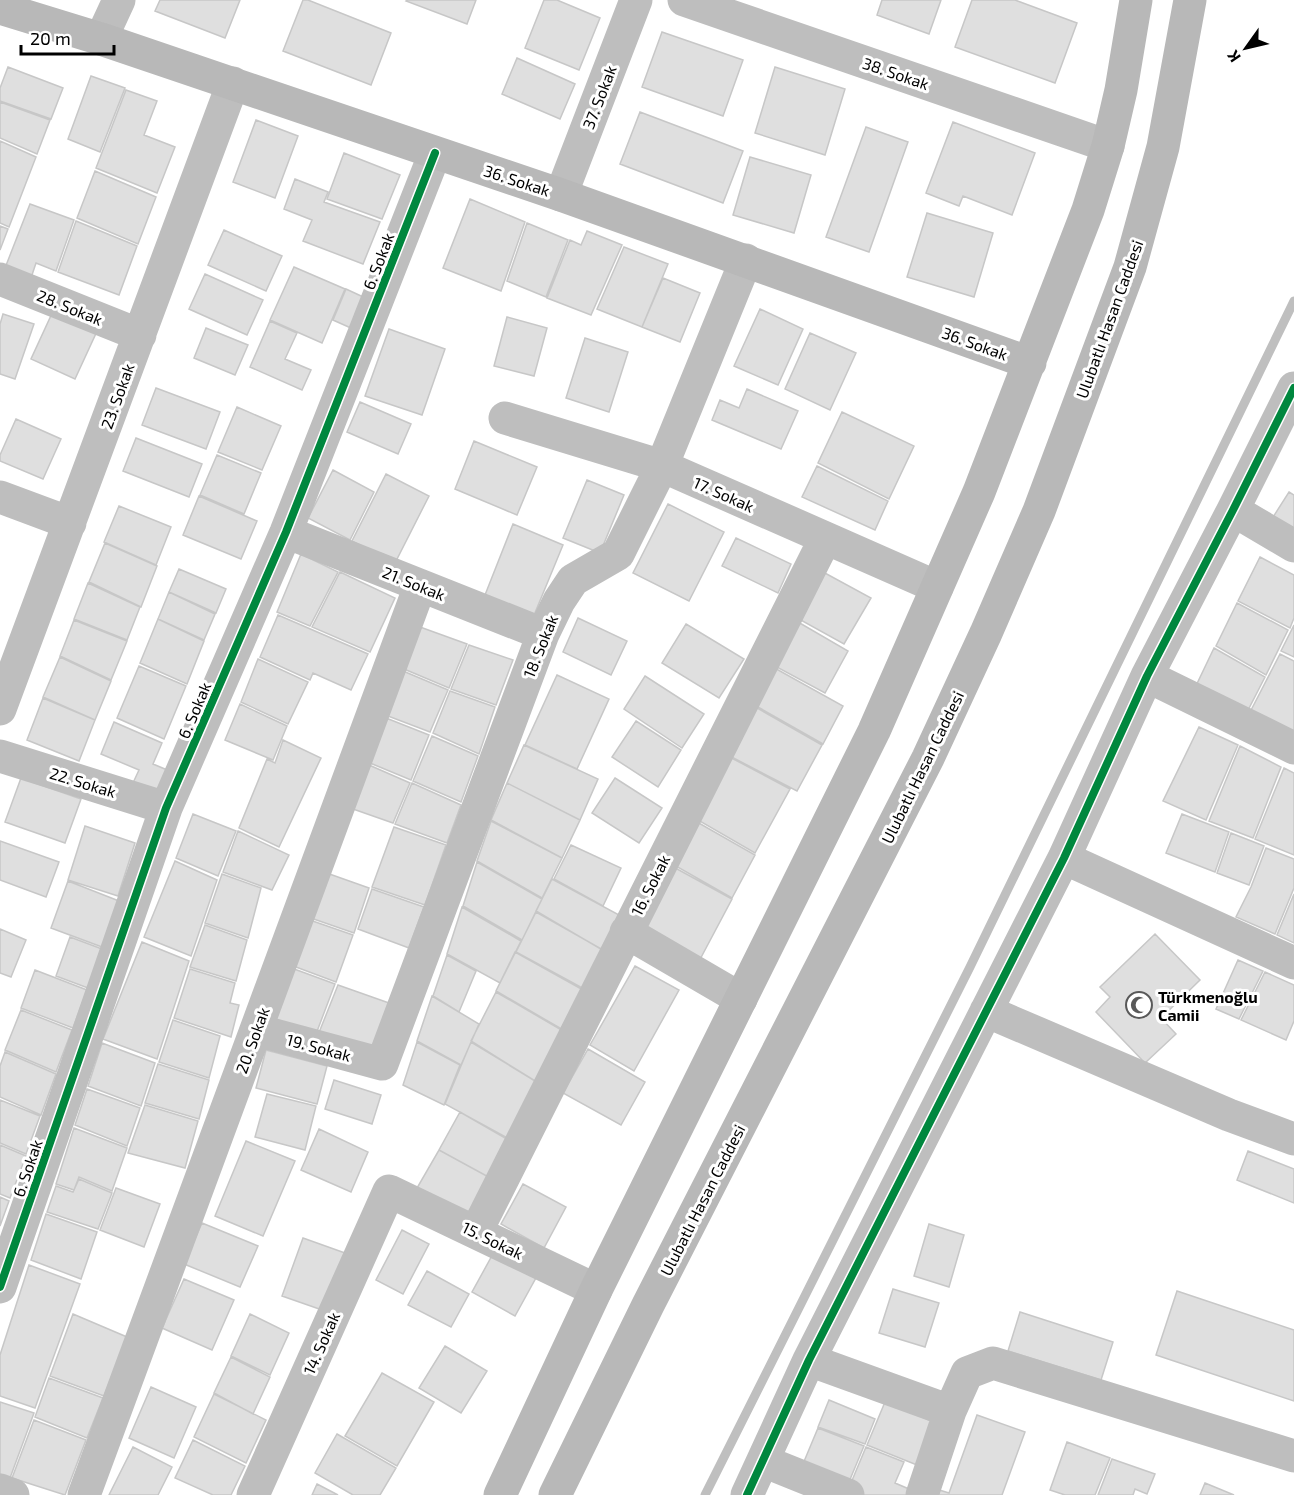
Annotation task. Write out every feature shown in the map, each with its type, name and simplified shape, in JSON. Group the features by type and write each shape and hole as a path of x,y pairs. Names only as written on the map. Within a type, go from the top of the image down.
{"main road":[{"path":"500,1495 596,1290 874,732 979,492 1088,210 1108,146 1136,0"},
{"name":"Ulubatlı Hasan Caddesi","path":"555,1495 648,1305 928,759 1039,511 1130,267 1163,147 1190,0"},
{"name":"36. Sokak","path":"0,8 101,39 561,195 1030,363"}],"street":[{"path":"101,39 119,0"},
{"name":"37. Sokak","path":"561,195 636,0"},
{"name":"38. Sokak","path":"684,0 1108,146"},
{"name":"23. Sokak","path":"0,709 233,83"},
{"name":"6. Sokak","path":"0,1287 166,808 286,532 435,153"},
{"name":"18. Sokak","path":"382,1064 543,634 559,601 573,580 618,554 662,466 746,260"},
{"name":"28. Sokak","path":"0,279 140,334"},
{"path":"747,1495 809,1360 1064,858 1147,676 1294,388"},
{"name":"17. Sokak","path":"505,418 662,466 937,587"},
{"path":"0,497 70,523"},
{"path":"1233,510 1294,546"},
{"name":"21. Sokak","path":"286,532 543,634"},
{"name":"16. Sokak","path":"476,1232 825,539"},
{"name":"20. Sokak","path":"84,1495 420,586"},
{"path":"1147,676 1294,748"},
{"name":"22. Sokak","path":"0,756 166,808"},
{"path":"1064,858 1294,963"},
{"path":"626,932 741,999"},
{"path":"986,1011 1229,1115 1294,1139"},
{"name":"19. Sokak","path":"256,1030 382,1064"},
{"name":"15. Sokak","path":"389,1191 596,1290"},
{"name":"14. Sokak","path":"253,1495 389,1191"},
{"path":"809,1360 950,1411"},
{"path":"922,1495 950,1411 967,1373 993,1364 1294,1456"},
{"path":"763,1461 848,1495"},
{"path":"0,1490 12,1495"}],"building":[{"path":"160,0 240,0 225,38 155,11"},
{"path":"303,0 391,33 371,85 283,51"},
{"path":"407,0 476,0 467,24"},
{"path":"544,0 557,0 600,18 579,70 525,48"},
{"path":"882,0 941,0 929,34 877,15"},
{"path":"972,0 1015,0 1077,23 1055,83 955,47"},
{"path":"662,32 743,60 723,116 642,87"},
{"path":"517,58 575,84 560,119 502,94"},
{"path":"8,67 63,88 51,119 0,101 0,88"},
{"path":"775,67 845,89 825,155 755,133"},
{"path":"91,76 125,88 100,152 68,139"},
{"path":"126,90 157,101 144,135 175,147 157,193 96,168"},
{"path":"0,102 50,120 37,154 0,138"},
{"path":"640,112 743,151 723,203 620,164"},
{"path":"256,120 298,136 275,198 233,182"},
{"path":"953,122 1035,153 1012,215 963,196 959,206 926,193"},
{"path":"866,127 908,142 869,252 826,237"},
{"path":"0,141 36,157 9,227 0,223"},
{"path":"344,153 400,175 382,219 327,199"},
{"path":"750,157 811,175 794,233 733,215"},
{"path":"95,171 156,197 138,244 77,218"},
{"path":"295,179 328,192 324,202 380,222 363,264 303,241 312,220 284,209"},
{"path":"470,199 525,222 501,291 443,268"},
{"path":"30,204 74,220 56,271 36,263 31,278 5,268"},
{"path":"927,213 993,233 974,297 907,277"},
{"path":"76,221 137,246 119,295 58,272"},
{"path":"527,223 568,240 546,297 507,281"},
{"path":"0,226 8,229 0,250"},
{"path":"224,230 282,256 266,291 208,265"},
{"path":"587,231 622,245 591,315 547,298 570,240 581,245"},
{"path":"624,247 668,264 642,327 597,309"},
{"path":"294,267 345,289 322,343 270,320"},
{"path":"205,274 263,300 247,335 189,309"},
{"path":"663,278 700,293 680,342 642,327"},
{"path":"346,289 374,302 362,333 333,320"},
{"path":"54,309 98,329 75,379 31,359"},
{"path":"760,309 803,329 778,385 734,366"},
{"path":"3,314 34,324 15,379 0,374 0,324"},
{"path":"507,317 547,328 534,376 494,366"},
{"path":"270,321 297,333 285,359 311,370 302,390 250,367"},
{"path":"206,328 248,345 235,375 194,358"},
{"path":"389,329 445,349 422,415 365,396"},
{"path":"810,333 856,353 830,410 785,389"},
{"path":"585,338 628,352 609,412 566,398"},
{"path":"156,388 220,412 206,449 142,425"},
{"path":"747,389 798,411 781,449 712,420 720,400 739,408"},
{"path":"360,402 411,424 398,454 347,432"},
{"path":"237,407 281,426 262,470 218,452"},
{"path":"842,412 914,446 889,499 818,463"},
{"path":"16,419 61,439 43,479 0,461 0,455"},
{"path":"136,438 202,464 189,497 123,471"},
{"path":"474,441 537,467 517,515 455,489"},
{"path":"217,455 261,473 244,514 200,495"},
{"path":"817,466 888,501 875,530 802,497"},
{"path":"333,470 374,492 350,540 308,518"},
{"path":"386,474 429,496 395,563 352,541"},
{"path":"587,480 624,495 600,553 563,538"},
{"path":"1289,492 1294,495 1294,540 1268,525"},
{"path":"199,496 257,521 241,559 183,535"},
{"path":"668,504 724,532 689,601 633,573"},
{"path":"119,506 171,527 156,565 104,542"},
{"path":"513,524 563,545 532,620 483,600"},
{"path":"736,538 791,564 778,593 722,566"},
{"path":"105,543 157,566 141,607 89,582"},
{"path":"301,554 338,572 310,626 277,612"},
{"path":"1260,557 1294,575 1294,618 1290,628 1238,601"},
{"path":"179,569 226,589 216,613 169,592"},
{"path":"340,572 395,598 370,652 312,627"},
{"path":"823,572 871,598 844,644 797,618"},
{"path":"88,583 140,607 127,640 74,619"},
{"path":"169,592 215,614 204,640 158,619"},
{"path":"1237,603 1288,630 1266,675 1216,646"},
{"path":"278,615 368,654 351,690 313,673 310,680 260,657"},
{"path":"578,618 627,641 611,675 563,652"},
{"path":"158,619 204,641 187,684 140,663"},
{"path":"74,620 127,641 111,680 60,656"},
{"path":"798,622 848,651 825,693 773,665"},
{"path":"686,624 744,659 719,698 662,663"},
{"path":"1294,625 1294,657 1281,651"},
{"path":"420,627 467,644 449,688 404,669"},
{"path":"469,645 513,660 496,705 451,689"},
{"path":"1214,648 1265,677 1245,716 1194,690"},
{"path":"1280,654 1294,661 1294,733 1248,716"},
{"path":"60,657 111,681 95,720 43,697"},
{"path":"258,659 308,682 288,724 241,702"},
{"path":"139,666 186,686 164,739 117,718"},
{"path":"771,666 843,706 823,744 751,703"},
{"path":"403,671 448,690 430,732 388,716"},
{"path":"557,675 609,699 577,769 525,745"},
{"path":"645,676 704,714 682,748 624,709"},
{"path":"450,691 495,707 479,754 433,733"},
{"path":"43,698 95,720 79,761 27,740"},
{"path":"240,704 287,726 273,760 225,740"},
{"path":"750,704 822,745 797,791 724,753"},
{"path":"386,718 429,735 411,780 370,763"},
{"path":"636,721 681,750 658,787 612,757"},
{"path":"114,722 162,743 153,764 172,772 162,797 132,785 139,770 101,754"},
{"path":"1199,727 1238,745 1206,820 1163,801"},
{"path":"432,736 478,756 461,802 413,781"},
{"path":"283,740 321,758 279,847 239,828 267,759 275,763"},
{"path":"524,745 598,779 580,820 507,783"},
{"path":"1240,746 1281,767 1253,838 1209,821"},
{"path":"724,754 790,789 755,853 691,816"},
{"path":"369,765 410,783 393,823 353,809"},
{"path":"1284,768 1294,773 1294,855 1255,839"},
{"path":"21,778 81,799 65,843 5,822"},
{"path":"615,778 662,808 639,843 592,813"},
{"path":"412,783 461,805 447,843 395,824"},
{"path":"507,783 580,820 562,858 491,820"},
{"path":"193,814 236,831 218,876 176,858"},
{"path":"1182,814 1229,832 1215,872 1166,853"},
{"path":"690,818 755,855 732,898 667,861"},
{"path":"491,821 562,858 542,898 477,861"},
{"path":"85,826 135,843 118,896 68,880"},
{"path":"394,827 446,845 425,905 372,887"},
{"path":"238,831 289,855 272,890 223,872"},
{"path":"1231,833 1264,846 1249,885 1217,873"},
{"path":"0,841 59,862 46,897 0,880"},
{"path":"571,845 621,868 603,906 554,879"},
{"path":"1266,848 1294,859 1294,888 1275,934 1236,917"},
{"path":"175,861 217,880 191,956 144,937"},
{"path":"477,862 542,899 522,940 463,906"},
{"path":"668,864 732,899 697,965 632,930"},
{"path":"321,871 369,888 354,933 305,916"},
{"path":"222,874 261,888 248,938 205,923"},
{"path":"552,879 621,916 604,951 536,911"},
{"path":"68,881 119,901 102,947 51,928"},
{"path":"372,889 424,907 409,948 358,929"},
{"path":"1294,894 1294,943 1277,935"},
{"path":"462,907 521,941 500,983 447,954"},
{"path":"536,912 605,951 586,990 516,952"},
{"path":"304,918 353,935 336,982 288,964"},
{"path":"205,925 247,940 236,981 190,967"},
{"path":"0,929 26,940 11,977 0,973"},
{"name":"Türkmenoğlu Camii","path":"1155,934 1200,980 1161,1018 1176,1034 1145,1063 1096,1012 1110,997 1100,987"},
{"path":"70,937 102,949 88,988 56,976"},
{"path":"142,942 189,961 157,1059 103,1039"},
{"path":"515,952 585,991 565,1031 496,991"},
{"path":"447,955 476,971 459,1012 433,996"},
{"path":"1238,960 1263,971 1239,1019 1216,1009"},
{"path":"286,966 335,984 316,1034 269,1017"},
{"path":"635,966 679,990 634,1071 590,1045"},
{"path":"190,969 235,983 230,1003 239,1005 231,1037 174,1018"},
{"path":"35,970 87,990 73,1028 21,1008"},
{"path":"1265,972 1294,985 1294,1021 1286,1040 1241,1020"},
{"path":"338,985 389,1003 371,1054 318,1035"},
{"path":"496,992 565,1032 540,1084 471,1041"},
{"path":"432,996 479,1024 461,1065 417,1041"},
{"path":"21,1010 72,1030 56,1072 5,1050"},
{"path":"173,1020 220,1036 209,1078 159,1062"},
{"path":"417,1042 460,1065 444,1105 403,1085"},
{"path":"471,1042 540,1084 513,1141 445,1104"},
{"path":"102,1043 155,1063 141,1106 88,1086"},
{"path":"588,1049 645,1082 621,1125 563,1093"},
{"path":"266,1050 327,1066 317,1104 256,1088"},
{"path":"5,1052 56,1074 41,1115 0,1097 0,1066"},
{"path":"158,1064 209,1080 199,1119 145,1103"},
{"path":"334,1080 381,1095 372,1124 325,1109"},
{"path":"87,1089 140,1108 127,1146 75,1125"},
{"path":"267,1094 316,1106 305,1150 255,1137"},
{"path":"0,1100 40,1116 26,1154 0,1143"},
{"path":"145,1105 198,1121 185,1168 128,1153"},
{"path":"460,1112 512,1142 494,1180 439,1150"},
{"path":"74,1128 127,1148 112,1191 79,1177 74,1190 56,1184"},
{"path":"319,1129 368,1152 351,1192 301,1170"},
{"path":"246,1141 295,1161 263,1236 215,1216"},
{"path":"0,1145 26,1156 10,1198 0,1194"},
{"path":"439,1150 494,1180 475,1220 417,1188"},
{"path":"1248,1151 1294,1169 1294,1203 1237,1180"},
{"path":"79,1179 112,1193 98,1229 47,1212 56,1186 73,1192"},
{"path":"523,1184 566,1207 544,1248 501,1224"},
{"path":"116,1188 160,1204 144,1247 100,1230"},
{"path":"0,1197 9,1201 0,1226"},
{"path":"46,1214 97,1232 81,1279 31,1260"},
{"path":"202,1223 258,1246 240,1287 184,1264"},
{"path":"929,1224 964,1235 949,1287 914,1276"},
{"path":"402,1230 429,1244 403,1294 376,1280"},
{"path":"303,1238 345,1253 325,1311 282,1296"},
{"path":"494,1252 537,1276 515,1316 472,1292"},
{"path":"29,1265 80,1284 35,1408 0,1396 0,1355"},
{"path":"427,1271 469,1294 451,1327 408,1305"},
{"path":"184,1279 234,1300 212,1350 162,1328"},
{"path":"893,1289 939,1303 925,1347 879,1333"},
{"path":"1177,1291 1294,1330 1294,1401 1156,1355"},
{"path":"1020,1312 1113,1342 1101,1380 1008,1351"},
{"path":"73,1314 127,1337 104,1396 50,1376"},
{"path":"250,1314 289,1333 270,1375 231,1356"},
{"path":"445,1346 487,1371 461,1413 419,1388"},
{"path":"231,1357 270,1377 253,1414 214,1393"},
{"path":"382,1373 434,1402 397,1466 345,1436"},
{"path":"49,1378 103,1398 87,1438 35,1417"},
{"path":"151,1387 196,1407 174,1458 129,1438"},
{"path":"214,1394 266,1420 246,1463 194,1437"},
{"path":"829,1400 875,1419 865,1444 818,1427"},
{"path":"0,1402 34,1413 10,1478 0,1474"},
{"path":"885,1402 934,1422 917,1465 867,1445"},
{"path":"977,1415 1025,1432 1002,1495 934,1495 936,1489 949,1493"},
{"path":"34,1420 86,1440 65,1495 12,1478"},
{"path":"818,1428 864,1446 846,1489 800,1471"},
{"path":"337,1434 396,1468 380,1495 353,1495 315,1473"},
{"path":"193,1440 245,1466 231,1495 213,1495 175,1478"},
{"path":"1067,1442 1110,1458 1095,1495 1065,1495 1050,1490"},
{"path":"133,1447 172,1467 158,1495 109,1495"},
{"path":"866,1447 904,1462 895,1483 909,1489 907,1495 859,1495 848,1490"},
{"path":"1112,1459 1155,1474 1147,1494 1135,1489 1133,1495 1098,1495"},
{"path":"1205,1483 1234,1495 1200,1495"},
{"path":"317,1484 338,1495 312,1495"}],"waterway":[{"path":"705,1495 970,967 1294,301"}],"cycle path":[{"path":"0,1287 166,808 286,532 435,153"},
{"path":"747,1495 809,1360 1064,858 1147,676 1294,388"}],"place":[{"name":"Türkmenoğlu Camii","path":"1139,1005"}]}
